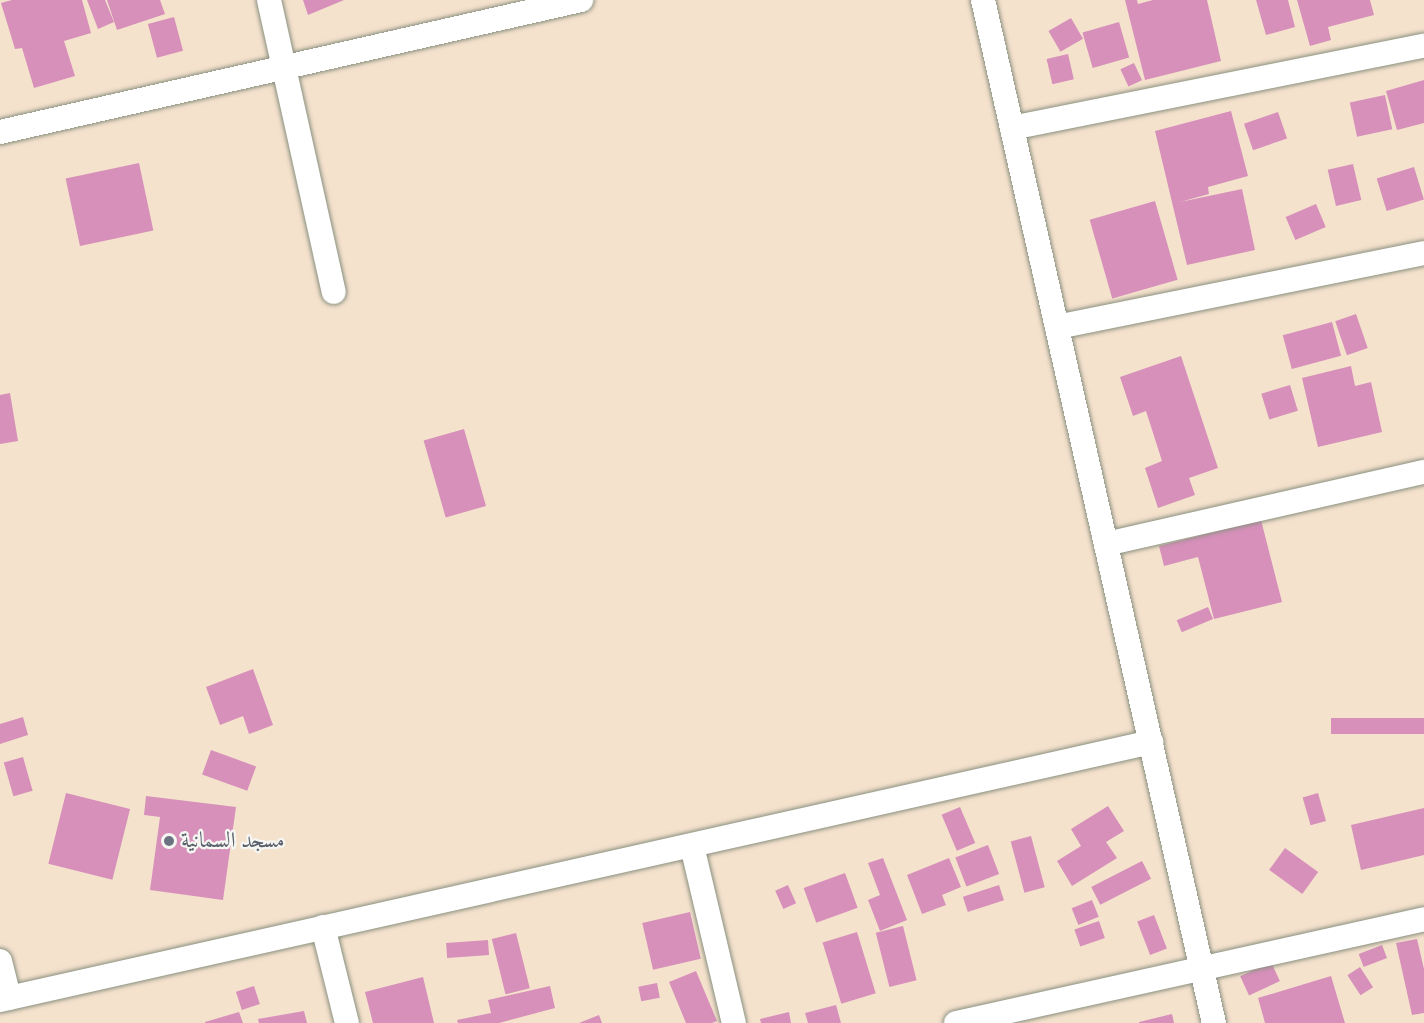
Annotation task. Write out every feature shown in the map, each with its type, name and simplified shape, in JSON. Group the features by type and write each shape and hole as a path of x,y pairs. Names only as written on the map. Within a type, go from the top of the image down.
{"street":[{"path":"269,0 334,292"},
{"path":"0,132 581,0"},
{"path":"983,0 1214,1023"},
{"path":"1012,128 1424,46"},
{"path":"1057,327 1424,253"},
{"path":"1106,544 1424,472"},
{"path":"0,961 4,999 1151,742"},
{"path":"692,846 734,1023"},
{"path":"956,1023 1424,919"},
{"path":"324,927 347,1023"}],"building":[{"path":"12,0 82,0 91,33 64,41 75,76 34,88 22,48 15,49 1,3"},
{"path":"87,0 105,0 114,22 98,29"},
{"path":"107,0 160,0 165,14 117,30"},
{"path":"303,0 344,0 308,15"},
{"path":"1125,0 1137,0 1138,4 1153,0 1207,0 1221,61 1145,80"},
{"path":"1256,0 1288,0 1295,27 1266,35"},
{"path":"1297,0 1370,0 1374,15 1328,27 1331,40 1310,46"},
{"path":"174,17 183,51 157,58 148,24"},
{"path":"1071,18 1083,39 1060,52 1048,31"},
{"path":"1119,22 1129,58 1093,68 1082,32"},
{"path":"1068,54 1074,79 1052,84 1047,59"},
{"path":"1134,63 1142,80 1128,87 1120,69"},
{"path":"1424,80 1424,123 1397,130 1386,91"},
{"path":"1385,95 1392,129 1357,137 1350,102"},
{"path":"1231,111 1248,176 1208,187 1209,194 1180,202 1242,189 1255,250 1187,265 1155,131"},
{"path":"1278,112 1287,138 1253,150 1244,124"},
{"path":"139,163 153,230 80,246 66,179"},
{"path":"1353,164 1361,200 1336,206 1328,170"},
{"path":"1414,167 1424,200 1387,211 1377,178"},
{"path":"1155,201 1178,280 1112,299 1090,220"},
{"path":"1316,204 1326,227 1295,240 1286,217"},
{"path":"1356,314 1368,348 1347,355 1335,321"},
{"path":"1332,322 1341,356 1292,369 1283,335"},
{"path":"1181,356 1218,468 1189,478 1195,495 1158,508 1145,468 1162,461 1146,411 1133,416 1120,377"},
{"path":"1351,366 1355,386 1371,382 1382,432 1318,447 1302,378"},
{"path":"1290,385 1298,411 1269,420 1261,394"},
{"path":"10,393 18,441 0,444 0,395"},
{"path":"464,429 486,506 446,517 424,441"},
{"path":"1261,520 1282,602 1214,619 1198,557 1164,566 1159,546"},
{"path":"1208,607 1213,619 1182,632 1177,620"},
{"path":"253,669 273,725 249,734 243,716 220,725 206,687"},
{"path":"23,717 28,735 0,744 0,724"},
{"path":"1331,718 1424,718 1424,734 1331,734"},
{"path":"211,750 256,766 247,791 202,774"},
{"path":"23,757 33,791 13,796 4,763"},
{"path":"66,793 130,809 112,880 48,864"},
{"path":"1318,793 1326,821 1311,825 1303,797"},
{"path":"146,796 236,807 223,900 150,890 160,817 144,815"},
{"path":"1108,806 1124,831 1106,842 1117,858 1072,886 1057,861 1081,846 1071,829"},
{"path":"960,807 975,843 957,851 942,815"},
{"path":"1424,808 1424,855 1361,870 1351,825"},
{"path":"1031,836 1045,887 1024,893 1011,841"},
{"path":"988,845 999,874 966,886 955,858"},
{"path":"1285,848 1318,872 1302,894 1269,870"},
{"path":"883,858 907,920 880,931 868,900 880,895 868,863"},
{"path":"949,858 961,887 942,895 946,905 922,914 907,875"},
{"path":"1142,861 1151,879 1100,905 1091,887"},
{"path":"845,873 858,908 816,923 804,888"},
{"path":"788,885 796,903 783,909 775,891"},
{"path":"999,885 1004,900 968,912 963,897"},
{"path":"1092,900 1099,917 1078,925 1072,908"},
{"path":"690,912 701,959 653,970 642,923"},
{"path":"1154,915 1167,949 1150,955 1137,921"},
{"path":"1099,921 1105,938 1080,946 1074,929"},
{"path":"903,926 917,980 889,987 876,933"},
{"path":"857,932 876,993 841,1004 823,943"},
{"path":"516,933 530,988 506,994 492,939"},
{"path":"1417,939 1424,969 1424,1013 1412,1015 1396,943"},
{"path":"488,940 489,955 447,958 446,943"},
{"path":"1382,945 1387,958 1364,967 1359,954"},
{"path":"1271,962 1280,981 1249,995 1240,976"},
{"path":"1360,967 1373,987 1360,995 1347,975"},
{"path":"696,971 717,1021 712,1023 686,1023 669,982"},
{"path":"1331,976 1345,1023 1265,1023 1258,998"},
{"path":"423,977 434,1023 373,1023 365,992"},
{"path":"657,983 660,998 641,1001 638,987"},
{"path":"254,986 260,1004 242,1010 236,992"},
{"path":"550,986 555,1008 499,1023 458,1023 457,1020 491,1013 488,1000"},
{"path":"836,1005 841,1023 808,1023 805,1013"},
{"path":"304,1011 307,1023 259,1023 258,1019"},
{"path":"239,1012 243,1023 205,1023 205,1022"},
{"path":"789,1012 791,1023 761,1023 760,1019"},
{"path":"1172,1014 1174,1023 1139,1023 1139,1022"},
{"path":"599,1015 602,1023 579,1023"}],"place":[{"name":"مسجد السمانية","path":"169,841"}]}
